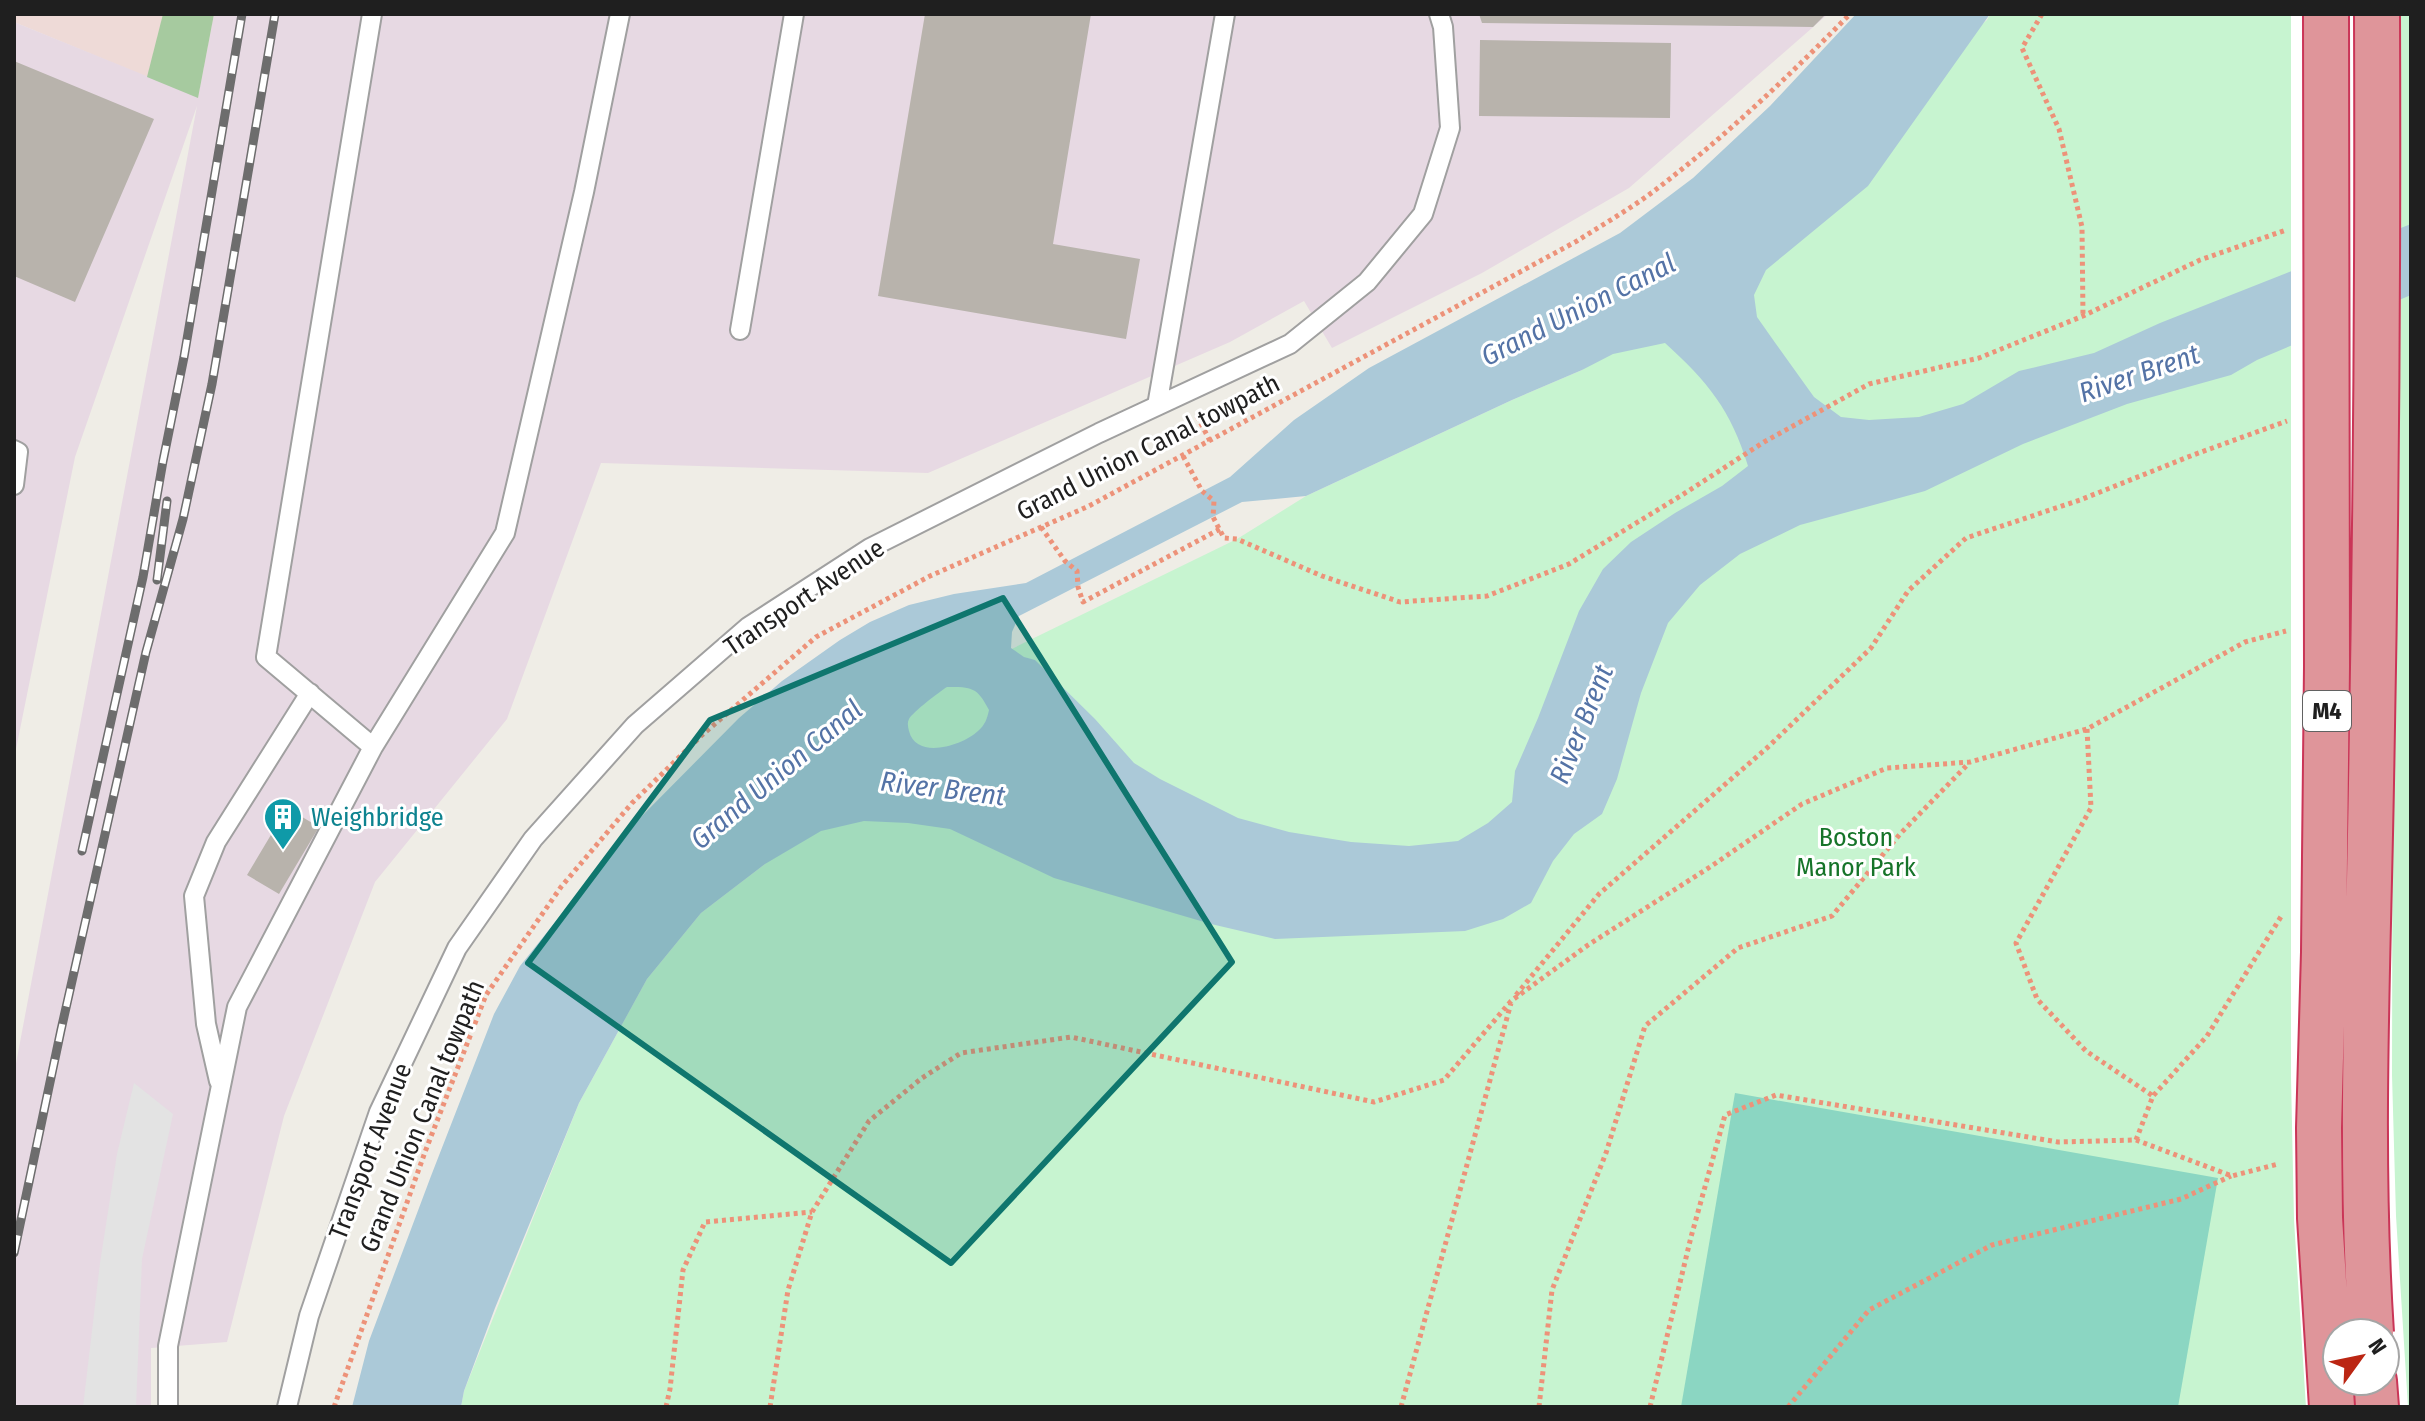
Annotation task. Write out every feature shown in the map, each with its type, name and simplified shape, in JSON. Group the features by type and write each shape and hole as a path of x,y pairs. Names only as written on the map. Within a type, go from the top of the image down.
{"highway":[{"name":"M4","path":"2326,14 2327,666 2319,1128 2320,1218 2332,1407"},
{"name":"M4","path":"2370,1317 2366,1075 2376,509 2377,14"}],"lane":[{"path":"372,14 266,657 373,747"},
{"path":"168,1407 168,1346 237,1007 373,747 505,533 584,192 620,14"},
{"path":"740,330 794,14"},
{"path":"1157,406 1225,14"},
{"name":"Transport Avenue","path":"287,1407 309,1316 379,1112 457,948 533,839 635,725 748,627 870,548 1099,433 1290,344 1367,282 1423,214 1450,128 1443,27 1439,14"},
{"path":"14,450 18,452 14,485"},
{"path":"221,1090 206,1024 194,896 216,842 310,693"}],"path":[{"name":"Grand Union Canal towpath","path":"334,1407 425,1152 486,995 561,887 632,803 702,735 816,637 930,576 1089,506 1577,241 1651,193 1705,151 1850,14"},
{"path":"2042,14 2022,48 2059,129 2079,213 2082,227 2083,316"},
{"path":"1183,456 1202,491 1214,501 1213,517 1224,538 1237,539 1322,576 1400,602 1487,596 1569,564 1764,442 1869,384 1979,358 2083,316 2200,260 2287,230"},
{"path":"770,1407 788,1290 812,1212 869,1121 922,1078 961,1053 1071,1037 1374,1102 1444,1080 1599,894 1768,747 1871,648 1908,591 1966,538 2080,500 2282,422 2295,421"},
{"path":"1041,527 1065,561 1077,571 1083,602 1220,529"},
{"path":"1401,1407 1511,1001 1588,945 1802,804 1887,768 1970,762 2087,729 2245,642 2300,628"},
{"path":"2087,729 2091,808 2016,943 2037,999 2086,1051 2153,1096"},
{"path":"1539,1407 1552,1290 1606,1153 1645,1026 1738,948 1832,916 1900,834 1970,762"},
{"path":"2136,1140 2153,1096 2207,1036 2287,907"},
{"path":"1650,1407 1691,1237 1725,1115 1776,1095 2058,1142 2136,1140 2232,1176"},
{"path":"1788,1407 1869,1310 1992,1245 2181,1199 2232,1176 2289,1161"},
{"path":"666,1407 683,1270 705,1222 812,1212"}],"highlighted area":[{"path":"1003,598 1232,962 951,1263 528,963 710,720"}],"shaded area":[{"path":"14,14 214,14 198,98 14,22"},
{"path":"214,14 1828,14 1629,188 1482,273 1332,348 1304,301 1230,342 928,473 601,463 507,719 375,882 284,1116 227,1342 151,1348 151,1407 14,1407 14,1074 197,106 75,457 14,759 14,22 198,97"},
{"path":"134,1083 173,1114 142,1259 136,1407 83,1407 117,1154"}],"green space":[{"path":"163,14 214,14 198,98 147,77"},
{"name":"Boston Manor Park","path":"1990,14 2411,14 2411,1407 461,1407 464,1391 579,1103 647,979 701,913 765,864 944,682 1237,539 1306,496 1582,370 1987,20"},
{"path":"1735,1093 2218,1178 2178,1407 1681,1407"}],"water":[{"path":"1856,14 1990,14 1868,186 1766,270 1754,295 1757,317 1776,344 1814,397 1841,417 1869,420 1919,417 1963,404 2019,371 2094,353 2160,323 2411,224 2411,295 2257,360 2231,375 2127,404 2023,444 1925,491 1800,525 1740,554 1700,585 1668,623 1641,693 1617,779 1602,814 1574,834 1553,861 1531,903 1503,919 1465,931 1275,939 1211,924 1054,878 950,829 864,821 821,831 765,864 701,913 647,979 579,1103 495,1308 461,1407 352,1407 369,1341 431,1176 494,1014 520,966 632,826 739,718 782,681 870,622 909,605 954,594 1026,583 1230,477 1294,420 1369,368 1620,233 1693,178 1770,106","holes":["1665,343 1716,398 1734,429 1748,466 1722,486 1631,542 1603,569 1579,611 1515,771 1512,802 1488,823 1458,841 1409,846 1351,842 1289,832 1238,818 1134,763 1035,660 1011,648 1012,632 1019,616 1242,502 1306,496 1613,354","947,687 968,688 977,693 989,710 985,722 971,736 951,745 940,748 920,745 913,740 909,731 909,719"]}],"pier":[{"path":"2291,14 2394,14 2392,1075 2396,1216 2408,1407 2306,1407 2294,1220 2291,1077"}],"building":[{"path":"925,14 1091,14 1053,244 1140,259 1126,339 878,296"},
{"path":"1479,14 1826,14 1813,27 1482,23"},
{"path":"1480,40 1671,43 1670,118 1479,116"},
{"path":"14,61 154,119 75,302 14,276"},
{"name":"Weighbridge","path":"287,808 319,827 279,894 247,875"}],"railway":[{"path":"82,851 143,577 242,14"},
{"path":"14,1253 146,652 183,519 212,384 275,14"},
{"path":"157,580 167,501"}],"place":[{"name":"Weighbridge","path":"283,851"}],"water label":[{"name":"Grand Union Canal","path":"1578,309"},
{"name":"River Brent","path":"2139,373"},
{"name":"River Brent","path":"1581,724"},
{"name":"Grand Union Canal","path":"776,774"},
{"name":"River Brent","path":"943,788"}]}
